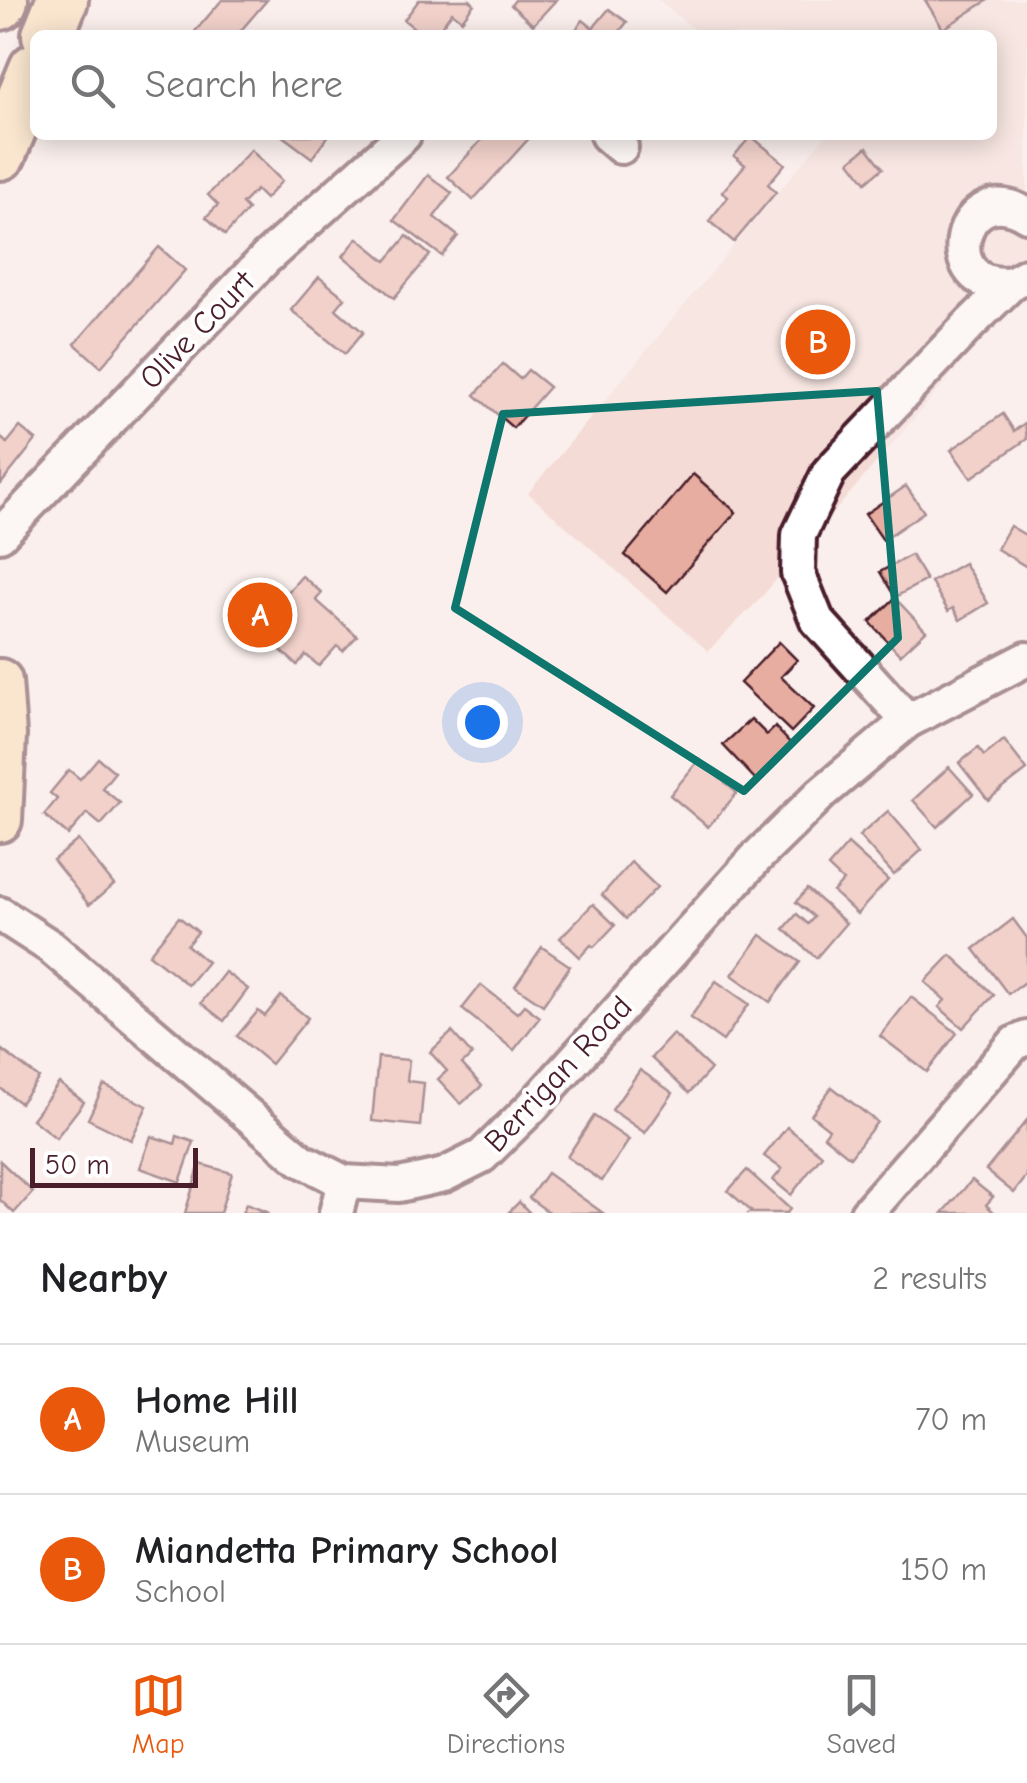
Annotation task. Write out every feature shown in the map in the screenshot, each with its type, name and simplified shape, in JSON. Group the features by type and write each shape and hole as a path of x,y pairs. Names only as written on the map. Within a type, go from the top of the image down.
{"highway":[{"path":"50,30 62,0"},
{"path":"0,154 30,81"}],"main road":[{"path":"0,681 4,734 0,820"}],"street":[{"name":"Olive Court","path":"0,535 266,258 398,140"},
{"path":"1019,279 990,283 971,271 965,262 962,239 972,218 982,211 1004,206 1027,215"},
{"path":"970,324 971,271"},
{"path":"908,721 817,620 798,574 799,535 829,472 970,324 1019,279"},
{"name":"Berrigan Road","path":"0,914 52,947 301,1160 340,1198 444,1175 482,1156 532,1108 757,857 822,793 908,721 1027,659"},
{"path":"867,1213 1016,1043 1027,1038"}],"highlighted area":[{"path":"877,391 898,638 744,791 455,608 503,414"}],"shaded area":[{"path":"658,0 1027,0 1027,286 758,601 708,651 528,493 822,140 997,140 997,30 695,30"}],"building":[{"path":"222,0 267,0 241,30 196,30"},
{"path":"419,0 470,0 474,4 462,20 452,12 439,30 417,30 404,20"},
{"path":"515,0 556,0 533,25 511,5"},
{"path":"925,0 988,0 943,29"},
{"path":"609,9 627,22 621,30 576,30 583,20 593,28"},
{"path":"288,140 325,140 312,158"},
{"path":"481,140 527,140 473,200 448,177"},
{"path":"748,140 756,140 785,164 768,184 776,192 734,242 709,221 728,197 722,192 745,165 734,156"},
{"path":"867,147 883,168 866,182 850,161"},
{"path":"251,150 282,181 265,199 256,190 242,204 248,210 225,235 206,217 218,205 208,195"},
{"path":"428,175 452,193 434,217 458,236 442,256 394,220"},
{"path":"407,236 430,255 394,298 343,256 358,238 386,261"},
{"path":"159,247 185,270 101,367 75,344"},
{"path":"319,277 345,298 336,309 363,332 345,354 291,310"},
{"path":"503,364 520,379 528,370 549,387 513,428 475,395"},
{"path":"1003,414 1014,431 1025,423 1027,439 971,478 951,450"},
{"path":"20,427 36,440 1,484 0,437 7,443"},
{"path":"693,474 736,512 667,592 625,555"},
{"path":"906,486 924,512 883,540 865,514"},
{"path":"1010,526 1027,536 1027,567 997,549"},
{"path":"911,555 926,580 895,597 880,572"},
{"path":"964,563 988,603 960,620 953,608 948,611 931,582"},
{"path":"302,576 322,593 316,600 357,636 343,651 337,646 319,666 306,655 297,665 256,628"},
{"path":"895,598 926,631 900,655 870,622"},
{"path":"779,642 797,660 781,677 814,708 791,732 740,683"},
{"path":"751,719 767,735 775,727 792,745 756,780 723,745"},
{"path":"1004,740 1027,770 988,800 959,763 978,748 984,756"},
{"path":"98,758 115,772 102,788 120,803 101,825 87,813 68,835 44,815 57,799 50,793 69,770 80,779"},
{"path":"699,760 737,793 708,827 670,795"},
{"path":"949,767 973,794 937,827 913,800"},
{"path":"888,811 922,850 894,875 859,836"},
{"path":"78,840 114,885 89,905 53,860"},
{"path":"848,844 888,880 857,914 833,892 843,881 828,867"},
{"path":"631,862 657,887 626,919 602,895"},
{"path":"807,889 846,923 816,958 784,929 797,914 808,924 814,917 796,902"},
{"path":"593,904 615,925 580,957 560,938"},
{"path":"179,917 198,932 187,945 207,962 188,985 149,954"},
{"path":"1013,919 1027,938 1027,980 1008,994 974,949"},
{"path":"761,935 800,962 770,1002 732,975"},
{"path":"542,947 570,966 543,1005 515,986"},
{"path":"951,955 994,995 963,1028 939,1007 945,1000 925,982"},
{"path":"225,972 248,989 224,1021 201,1003"},
{"path":"716,981 749,1004 723,1041 690,1018"},
{"path":"481,985 517,1013 524,1005 540,1017 514,1050 462,1009"},
{"path":"281,996 308,1018 271,1064 237,1036 258,1011 265,1016"},
{"path":"911,997 957,1033 927,1072 880,1036"},
{"path":"452,1032 472,1055 462,1064 482,1086 461,1104 438,1079 447,1071 430,1052"},
{"path":"673,1034 711,1069 689,1093 651,1058"},
{"path":"2,1050 39,1078 20,1103 0,1088"},
{"path":"378,1057 409,1060 407,1081 424,1083 420,1126 372,1121"},
{"path":"640,1070 673,1093 645,1133 612,1110"},
{"path":"59,1083 84,1102 56,1138 32,1119"},
{"path":"104,1085 147,1106 131,1140 88,1119"},
{"path":"832,1087 877,1122 850,1157 824,1136 829,1129 811,1115"},
{"path":"594,1116 629,1140 602,1181 567,1157"},
{"path":"1027,1120 1027,1176 1014,1193 986,1170"},
{"path":"787,1127 822,1155 791,1195 773,1180 782,1169 764,1156"},
{"path":"151,1136 175,1144 177,1136 194,1142 180,1182 140,1168"},
{"path":"0,1161 33,1192 14,1213 0,1200"},
{"path":"200,1164 232,1173 220,1213 185,1213"},
{"path":"747,1170 790,1209 787,1213 749,1213 728,1191"},
{"path":"547,1173 603,1213 550,1213 529,1198"},
{"path":"972,1180 993,1197 986,1205 995,1213 943,1213"},
{"path":"519,1202 530,1213 508,1213"},
{"path":"246,1204 269,1213 242,1213"}],"place":[{"name":"Miandetta Primary School","path":"818,342"},
{"name":"Home Hill","path":"260,615"}]}
